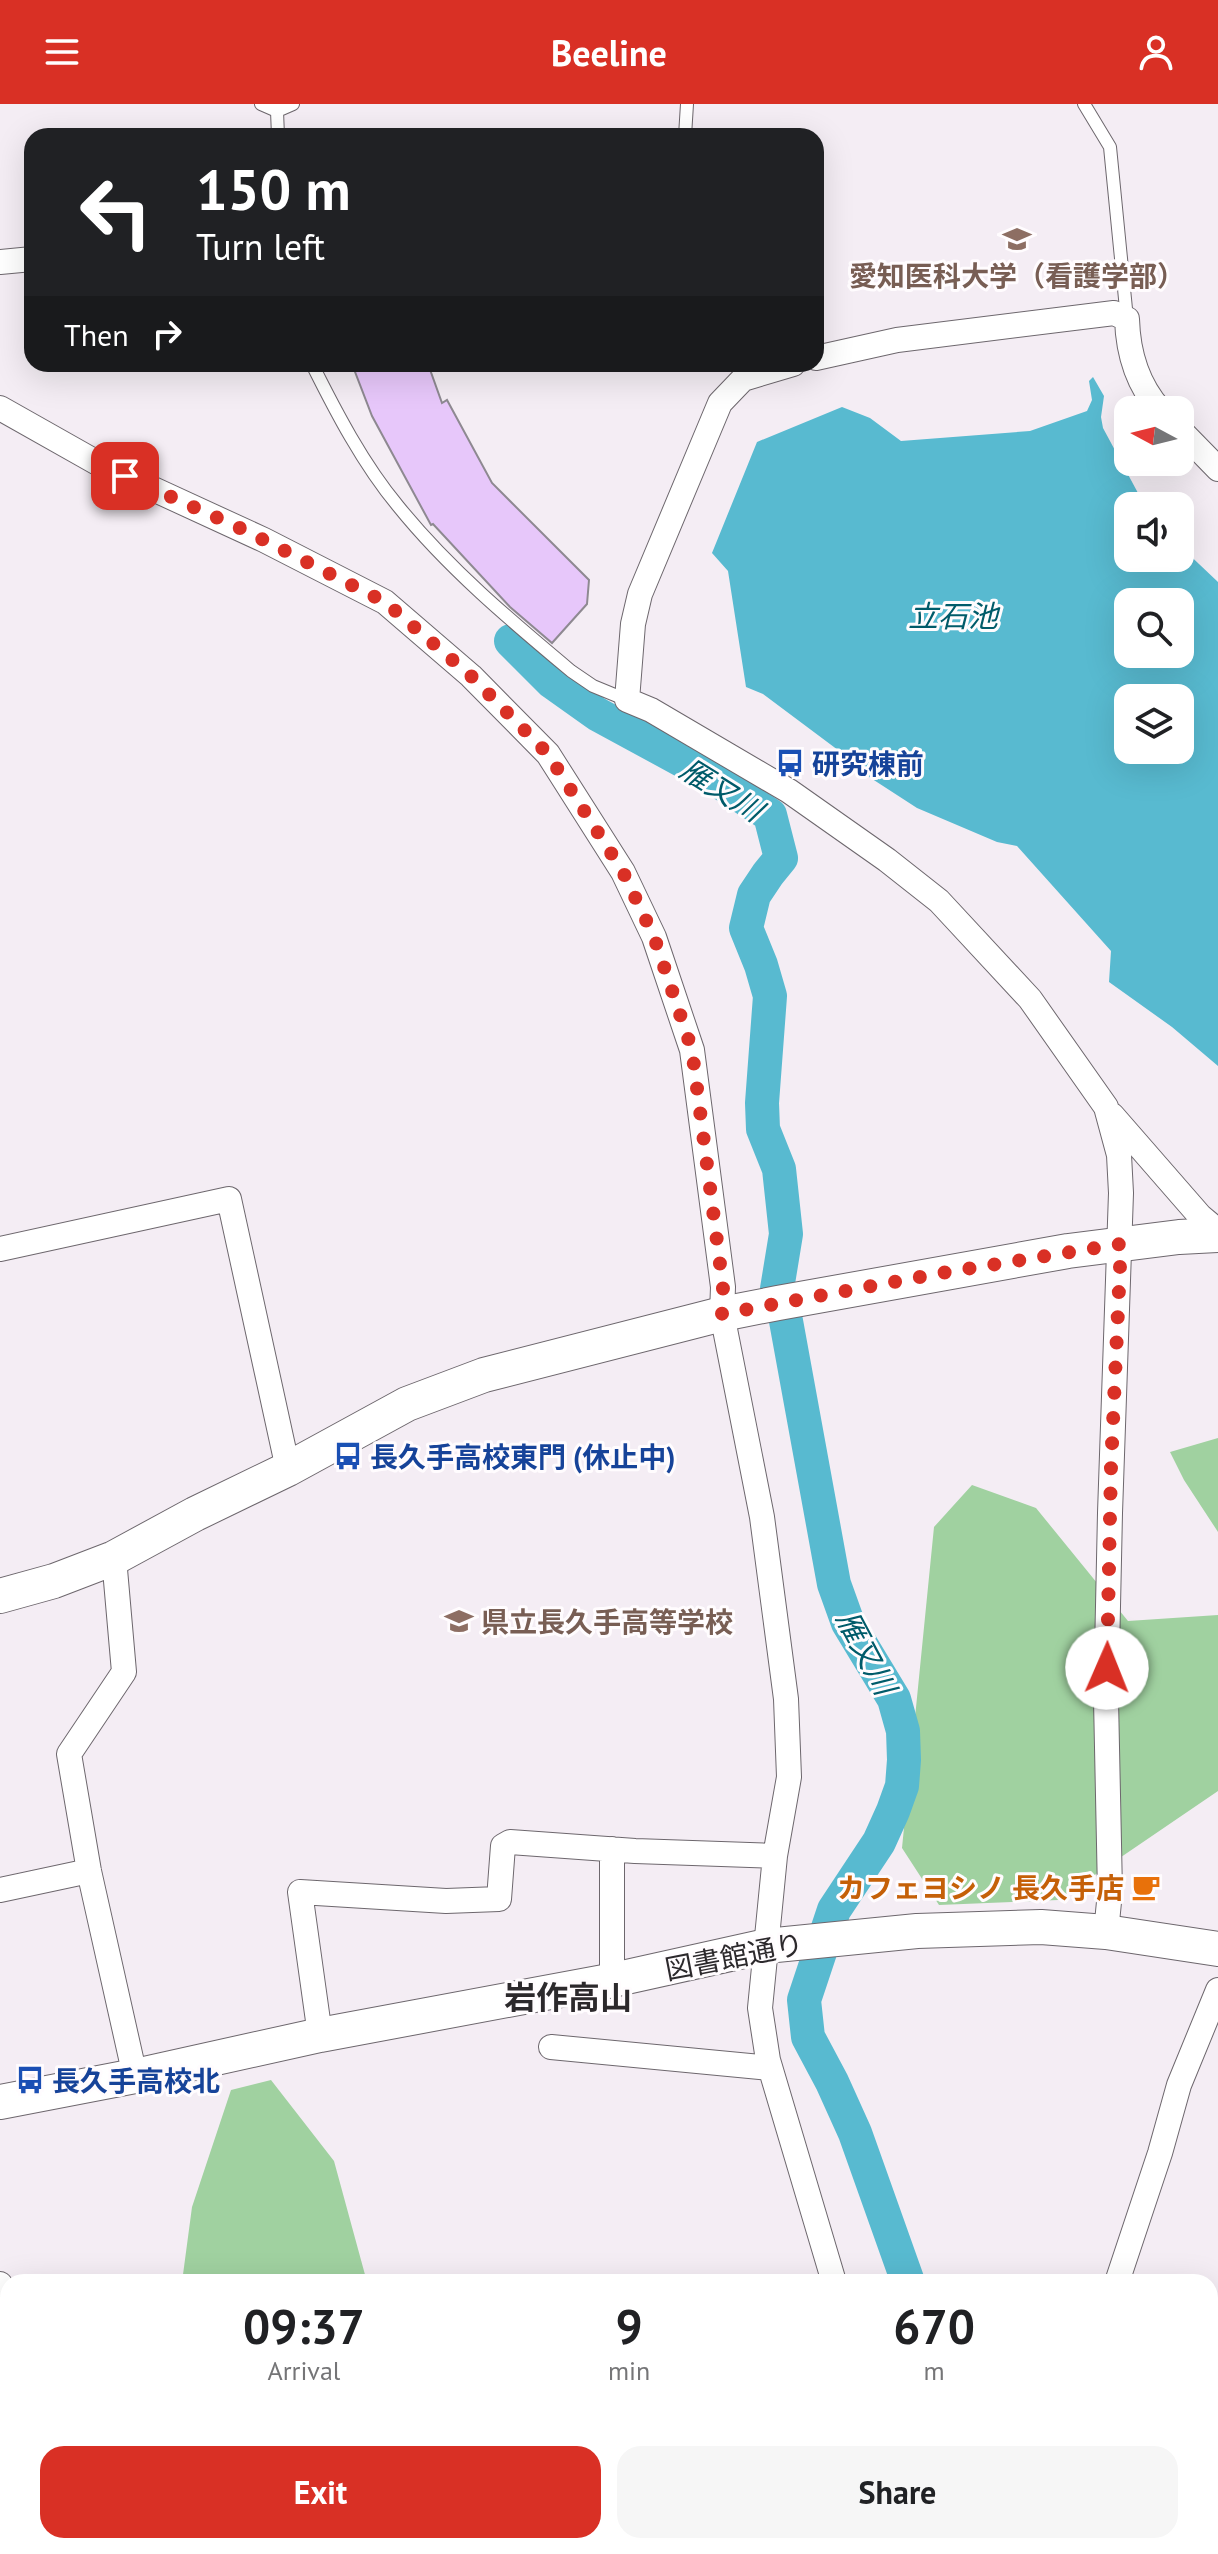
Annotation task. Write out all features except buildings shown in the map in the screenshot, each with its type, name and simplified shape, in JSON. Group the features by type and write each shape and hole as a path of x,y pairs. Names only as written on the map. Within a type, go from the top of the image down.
{"street":[{"path":"0,262 24,260"},
{"path":"824,356 897,340 1114,313 1127,319 1128,342 1138,380 1150,396"},
{"path":"755,372 741,375 720,403 640,594 633,624 627,700 651,710 789,791 939,901 1030,999 1106,1107 1218,1233"},
{"path":"0,408 101,465 237,527 385,602 496,701 548,754 556,789 623,872 654,937 692,1050 723,1287 722,1314 762,1517 786,1699 789,1777 775,1856 760,2008 770,2068 832,2274"},
{"path":"1194,444 1218,469"},
{"path":"1106,1107 1119,1155 1121,1244 1110,1498 1106,1699 1110,1892 1106,1932"},
{"path":"0,1249 229,1199 288,1469"},
{"path":"0,1596 54,1581 114,1558 407,1404 471,1380 722,1314 992,1264 1218,1233"},
{"path":"114,1558 124,1672 69,1754 89,1871 135,2076"},
{"path":"320,2035 300,1892 446,1901 499,1899 503,1846 510,1842 775,1856"},
{"path":"612,1849 612,1981"},
{"path":"0,1890 89,1871"},
{"name":"図書館通り","path":"0,2102 320,2035 612,1981 766,1946 847,1937 1041,1927 1106,1932 1218,1949"},
{"path":"1120,2274 1179,2085 1218,1990"},
{"path":"551,2047 770,2068"}],"lane":[{"path":"261,104 277,111 293,104"},
{"path":"686,128 687,104"},
{"path":"1084,104 1110,147 1127,319"},
{"path":"277,111 278,128"},
{"path":"316,372 358,447 396,504 443,556 571,671 593,686 627,700"}],"green space":[{"path":"1218,1438 1218,1532 1184,1480 1170,1452"},
{"path":"972,1485 1036,1508 1128,1621 1218,1615 1218,1791 1058,1900 939,1905 902,1848 934,1527"},
{"path":"271,2080 334,2161 365,2274 183,2274 192,2207 231,2090"}],"water":[{"name":"立石池","path":"1093,377 1104,396 1101,417 1114,448 1114,476 1129,476 1137,492 1114,492 1114,572 1194,572 1194,559 1218,582 1218,1066 1172,1027 1109,982 1111,951 1017,846 997,842 917,808 863,773 858,765 763,694 746,687 728,571 712,553 757,442 842,407 870,418 901,441 1030,431 1087,411 1092,400 1089,381"}],"waterway":[{"name":"雁又川","path":"511,641 552,682 597,714 711,776 770,815 781,858 754,895 746,928 770,996 762,1103 763,1129 779,1169 786,1234 777,1289"},
{"name":"雁又川","path":"786,1321 834,1584 848,1623 894,1699 903,1731 904,1760 902,1786 879,1842 834,1910 804,2000 808,2037 855,2133 905,2274"}],"place":[{"name":"愛知医科大学（看護学部）","path":"1017,239"},
{"name":"研究棟前","path":"790,763"},
{"name":"長久手高校東門 (休止中)","path":"348,1456"},
{"name":"県立長久手高等学校","path":"459,1621"},
{"name":"カフェヨシノ 長久手店","path":"1146,1887"},
{"name":"長久手高校北","path":"30,2080"}],"district":[{"name":"岩作高山","path":"568,1997"}],"route":[{"path":"125,476 242,529 385,602 471,676 548,754 623,872 654,937 692,1050 723,1287 722,1314 947,1272 1121,1244 1111,1467 1107,1668"}]}
